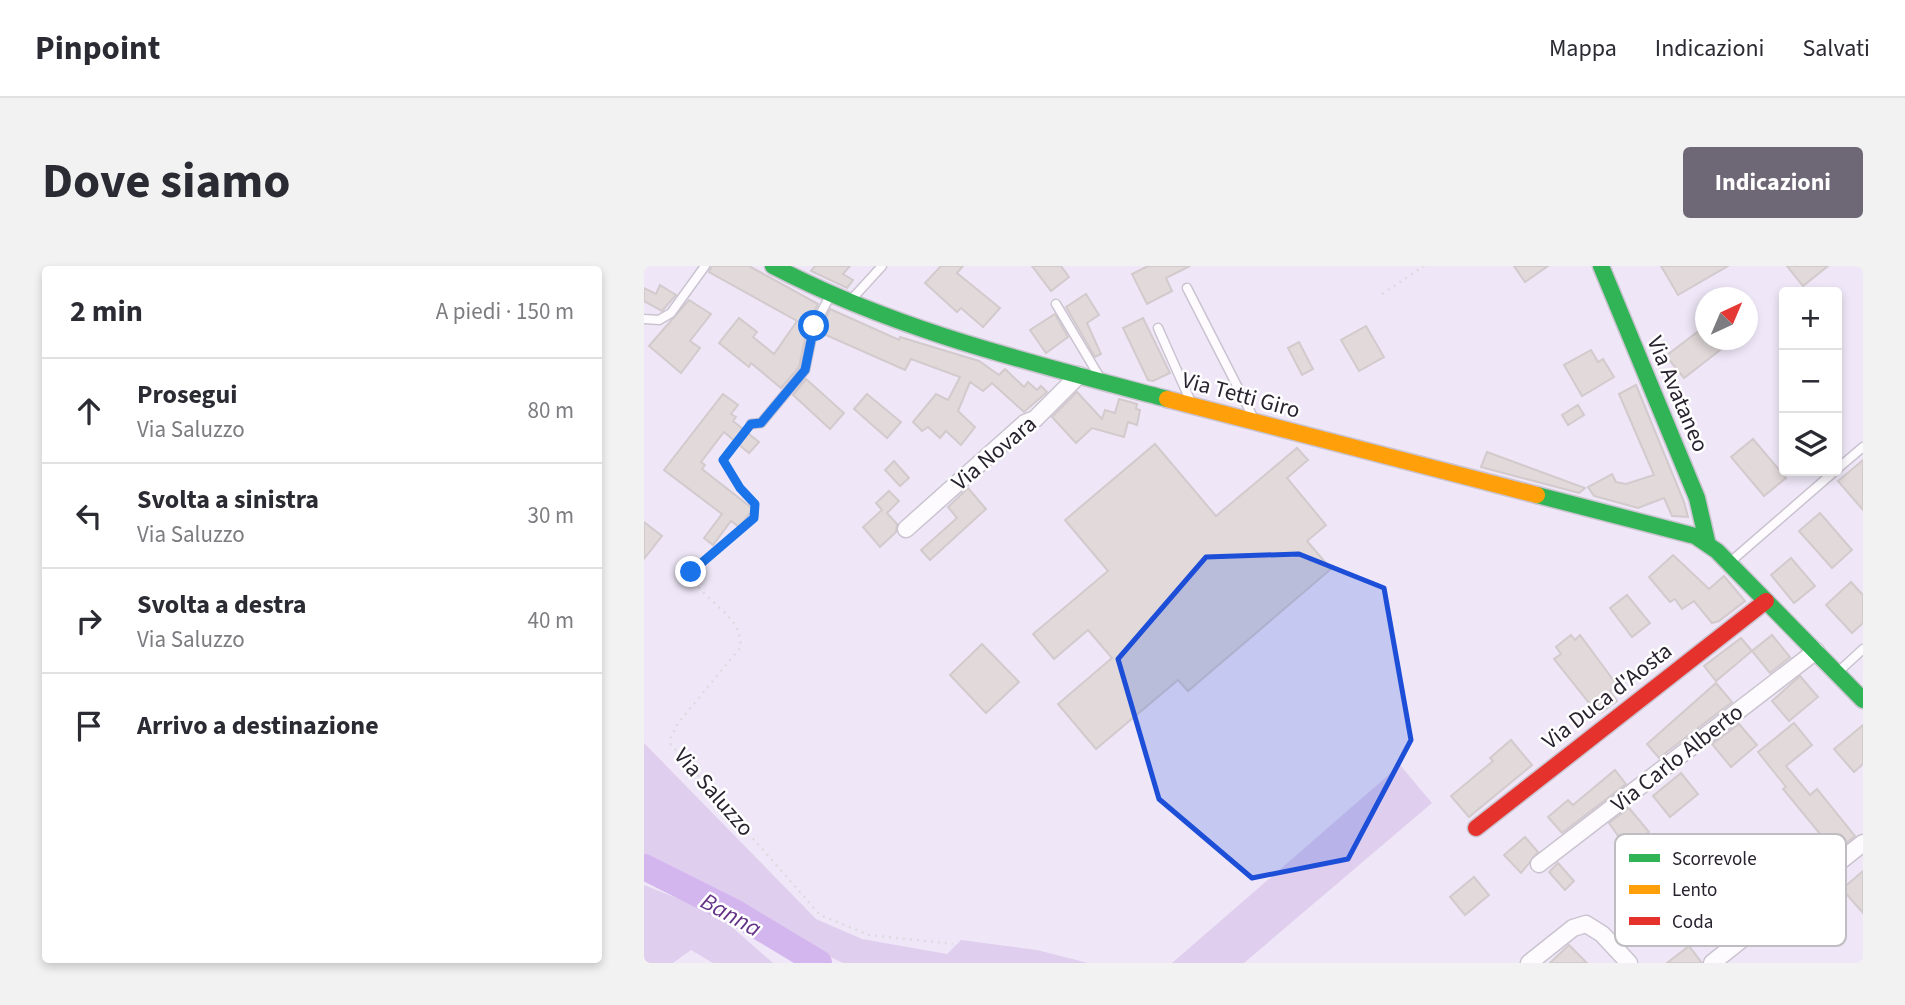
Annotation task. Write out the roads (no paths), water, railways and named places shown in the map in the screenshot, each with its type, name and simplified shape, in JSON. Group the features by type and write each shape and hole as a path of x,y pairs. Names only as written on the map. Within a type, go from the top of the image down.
{"street":[{"name":"Via Tetti Giro","path":"773,266 848,304 962,342 1193,406 1707,541"},
{"name":"Via Avataneo","path":"1601,266 1697,498 1707,541"},
{"name":"Via Novara","path":"906,529 1025,423 1035,419 1079,375"},
{"path":"1707,541 1863,700"},
{"name":"Via Duca d'Aosta","path":"1476,828 1766,601"},
{"name":"Via Carlo Alberto","path":"1539,864 1816,651"},
{"path":"1846,857 1863,843"},
{"path":"1529,963 1573,928 1586,924 1602,934 1629,963"},
{"path":"1712,963 1733,946"}],"lane":[{"path":"644,319 666,318 705,266"},
{"path":"848,304 882,266"},
{"path":"1187,288 1255,422"},
{"path":"751,424 761,423 801,376 808,361 814,326 830,296"},
{"path":"1056,304 1101,380"},
{"path":"1158,328 1193,406"},
{"path":"1842,465 1863,446"},
{"path":"1730,563 1829,476"},
{"path":"1837,673 1863,649"}],"waterway":[{"name":"Banna","path":"644,867 736,913 819,963"}]}
